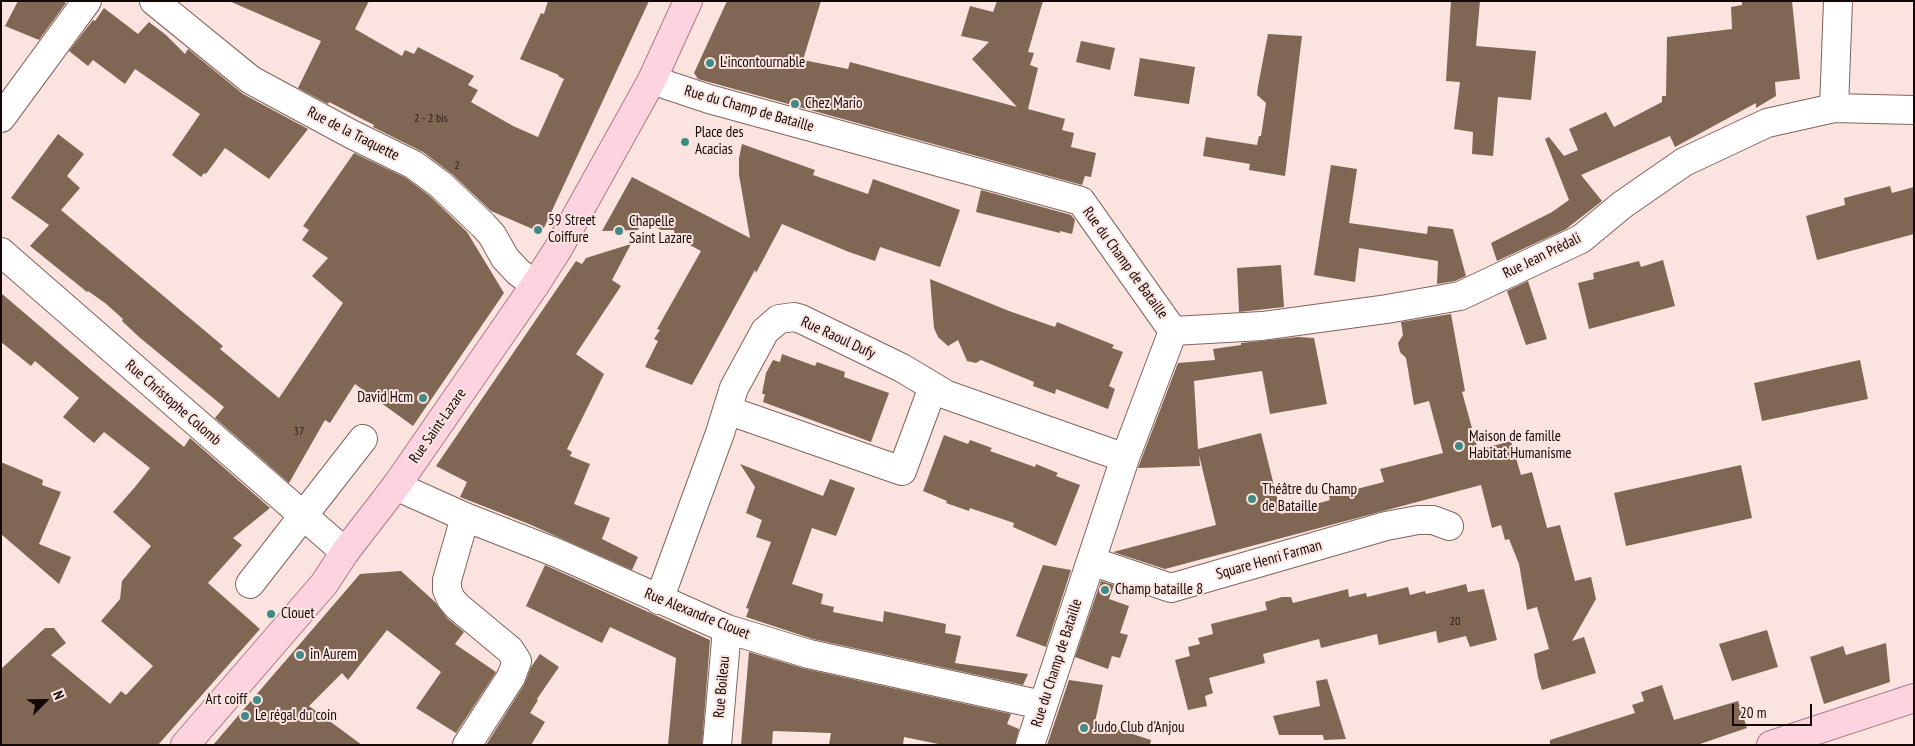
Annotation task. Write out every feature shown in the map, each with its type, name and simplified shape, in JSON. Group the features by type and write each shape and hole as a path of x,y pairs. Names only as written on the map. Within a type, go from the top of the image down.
{"main road":[{"name":"Rue Saint-Lazare","path":"185,745 324,584 345,552 396,486 535,285 558,249 652,80 688,1"},
{"path":"1772,745 1914,698"}],"street":[{"path":"1,118 87,1"},
{"name":"Rue de la Traquette","path":"154,1 251,80 351,134 414,165 441,185 483,224 492,235 505,258 518,272 535,285"},
{"path":"1834,108 1838,1"},
{"name":"Rue du Champ de Bataille","path":"652,80 709,99 1080,201 1173,331 1125,458 1030,745"},
{"name":"Rue Jean Prédali","path":"1173,331 1262,326 1387,309 1460,296 1582,239 1622,205 1684,162 1767,123 1834,108 1914,110"},
{"name":"Rue Christophe Colomb","path":"1,252 345,552"},
{"name":"Rue Raoul Dufy","path":"659,600 728,410 734,388 765,331 779,319 787,317 801,319 902,368 947,395 1125,458"},
{"path":"728,410 902,471 933,386"},
{"path":"250,584 363,440"},
{"name":"Rue Alexandre Clouet","path":"396,486 465,517 557,553 727,629 809,654 1042,705"},
{"path":"465,517 446,580 447,590 457,606 510,650 517,661 511,677 466,745"},
{"name":"Square Henri Farman","path":"1091,561 1171,588 1386,526 1426,520 1433,520 1449,526"},
{"name":"Rue Boileau","path":"717,745 727,629"}],"building":[{"path":"18,1 63,1 66,3 39,40 5,26"},
{"path":"229,1 369,1 355,29 402,56 405,50 414,54 418,47 474,76 468,85 478,90 471,102 513,126 538,137 564,79 559,75 520,59 541,13 544,14 548,1 649,1 543,230 535,230 491,211 452,174 423,152 373,127 374,125 298,88 321,41"},
{"path":"727,1 821,1 803,60 848,69 850,62 1017,107 972,59 989,42 961,36 970,6 993,12 997,1 1043,1 1028,52 1034,53 1030,65 1038,68 1028,109 1065,119 1062,130 1074,133 1071,147 1096,153 1091,177 1085,176 1082,185 698,79 694,73"},
{"path":"1451,1 1480,1 1476,46 1536,51 1531,100 1498,97 1493,156 1472,154 1473,132 1454,129 1460,82 1446,81"},
{"path":"1742,1 1792,1 1800,79 1775,82 1776,96 1756,108 1756,103 1675,147 1670,136 1581,175 1602,201 1566,229 1497,261 1491,243 1552,212 1569,200 1545,139 1549,137 1564,156 1578,150 1569,129 1606,112 1614,127 1662,102 1662,96 1666,96 1667,37 1732,29 1731,7 1742,5"},
{"path":"104,8 138,34 149,22 166,35 185,54 188,49 243,94 308,129 269,179 225,148 206,174 204,173 201,177 172,155 200,114 135,69 125,84 93,60 88,66 69,51"},
{"path":"1268,34 1302,36 1285,176 1249,170 1250,164 1203,156 1206,137 1257,145 1259,136 1261,136 1266,103 1257,95"},
{"path":"1081,41 1115,48 1110,70 1076,62"},
{"path":"1140,58 1195,67 1189,104 1134,96"},
{"path":"58,134 84,154 67,176 80,188 61,210 223,346 220,349 279,398 343,303 312,276 328,258 302,240 309,230 303,226 354,153 406,178 431,197 467,232 504,293 413,426 355,384 330,423 325,420 289,483 215,418 224,407 139,337 105,303 87,292 30,246 49,225 11,198"},
{"path":"742,144 815,170 813,175 868,194 873,179 960,210 940,267 880,247 875,261 782,224 692,385 645,367 658,341 654,339 660,330 657,329 701,251 675,237 674,230 661,230 643,221 638,230 602,231 632,177 750,238 739,175 739,158"},
{"path":"1331,165 1357,169 1349,223 1427,234 1428,226 1453,229 1466,276 1455,281 1437,284 1438,261 1359,248 1355,282 1314,275"},
{"path":"1890,186 1892,193 1914,187 1914,234 1817,260 1806,216 1845,205 1844,198"},
{"path":"981,190 1071,215 1075,220 1072,234 1060,231 1060,233 976,212"},
{"path":"631,244 612,280 621,286 576,354 604,374 567,449 572,452 570,456 590,464 574,504 610,518 602,539 638,557 632,570 529,524 460,497 467,482 436,466 576,261 582,264 586,258"},
{"path":"1663,260 1675,306 1589,329 1578,283 1594,279 1593,273 1639,261 1641,267"},
{"path":"1281,265 1284,307 1239,312 1237,268"},
{"path":"930,279 1009,311 1055,327 1057,322 1114,345 1112,348 1123,352 1109,386 1115,389 1108,409 1056,389 1055,394 1033,386 1034,382 981,360 976,363 967,361 958,340 948,346 938,337 934,328"},
{"path":"1528,281 1547,339 1526,345 1507,291"},
{"path":"1,293 184,447 190,438 270,508 233,538 242,545 208,583 260,629 158,745 1,745 1,669 45,628 54,628 66,643 51,655 110,704 121,691 126,695 153,666 101,621 120,599 122,581 151,546 113,512 150,468 104,432 94,443 63,417 79,398 35,361 31,366 1,342"},
{"path":"1451,314 1465,391 1462,392 1478,450 1511,441 1521,475 1532,472 1547,528 1560,525 1575,581 1591,577 1596,599 1572,641 1584,637 1596,673 1542,690 1534,654 1549,649 1537,607 1527,610 1519,564 1509,539 1505,540 1501,525 1492,528 1481,485 1165,569 1113,552 1216,525 1199,455 1200,466 1138,468 1178,363 1215,360 1213,349 1241,345 1241,343 1298,337 1314,338 1327,404 1270,414 1262,371 1194,381 1198,449 1261,433 1281,514 1330,500 1329,496 1384,482 1380,469 1443,453 1429,401 1414,405 1406,358 1400,352 1398,343 1403,335 1401,322"},
{"path":"782,354 815,366 817,362 845,372 844,377 889,393 871,442 763,402 765,394 762,394 766,373 773,360 780,362"},
{"path":"1860,360 1868,399 1762,421 1754,383"},
{"path":"944,435 968,444 970,440 992,448 990,451 1035,467 1036,464 1058,473 1056,476 1080,485 1056,546 1013,527 1014,523 970,508 969,511 946,503 947,501 923,491"},
{"path":"1,462 43,480 42,485 61,492 39,544 71,557 59,584 1,534"},
{"path":"740,464 823,496 830,479 855,488 836,536 812,528 792,584 823,594 821,604 834,607 833,612 883,622 884,611 946,624 945,633 961,636 955,663 1028,674 1023,685 813,639 746,617 749,609 746,608 771,542 756,537 762,520 746,513 755,487"},
{"path":"1741,465 1752,518 1626,546 1614,493"},
{"path":"545,565 710,640 702,745 668,745 676,658 610,627 602,643 526,606"},
{"path":"1043,565 1071,570 1046,647 1016,636"},
{"path":"401,571 435,602 447,618 464,632 455,644 496,672 456,733 416,708 441,672 387,630 348,680 342,673 309,706 362,745 213,745 360,574"},
{"path":"1101,581 1114,585 1109,599 1129,606 1120,633 1128,635 1120,658 1112,656 1108,669 1075,657"},
{"path":"1466,584 1468,592 1484,589 1497,640 1470,647 1466,636 1438,643 1436,631 1379,645 1377,634 1321,648 1319,639 1263,654 1265,663 1209,678 1213,693 1205,696 1207,706 1188,710 1175,660 1190,656 1188,647 1200,644 1198,638 1213,634 1211,624 1267,610 1265,602 1282,597 1291,597 1293,603 1348,589 1349,597 1366,593 1367,597 1408,587 1410,595 1425,591 1426,594"},
{"path":"1767,630 1778,667 1732,681 1719,644"},
{"path":"1886,643 1890,682 1824,704 1810,657 1843,646 1846,655"},
{"path":"749,652 806,669 1011,714 1007,724 1019,729 1015,745 943,745 904,737 903,745 829,745 831,733 773,731 772,745 741,745"},
{"path":"540,654 559,667 537,699 530,713 545,722 531,745 486,745 524,685 531,667"},
{"path":"1327,679 1346,739 1324,740 1323,735 1279,735 1273,716 1320,706 1316,681"},
{"path":"1069,680 1103,685 1095,722 1151,740 1150,745 1047,745"},
{"path":"1662,685 1674,720 1738,701 1747,728 1697,745 1550,745 1550,740 1635,713 1632,705 1644,701 1641,692"}],"place":[{"name":"L'incontournable","path":"710,63"},
{"name":"Chez Mario","path":"795,104"},
{"name":"Place des Acacias","path":"685,142"},
{"name":"59 Street Coiffure","path":"538,230"},
{"name":"Chapelle Saint Lazare","path":"619,231"},
{"name":"David Hcm","path":"423,398"},
{"name":"Maison de famille Habitat Humanisme","path":"1459,446"},
{"name":"Théâtre du Champ de Bataille","path":"1252,499"},
{"name":"Champ bataille 8","path":"1105,590"},
{"name":"Clouet","path":"271,614"},
{"name":"in Aurem","path":"300,655"},
{"name":"Art coiff","path":"257,700"},
{"name":"Le régal du coin","path":"245,716"},
{"name":"Judo Club d'Anjou","path":"1084,728"}]}
